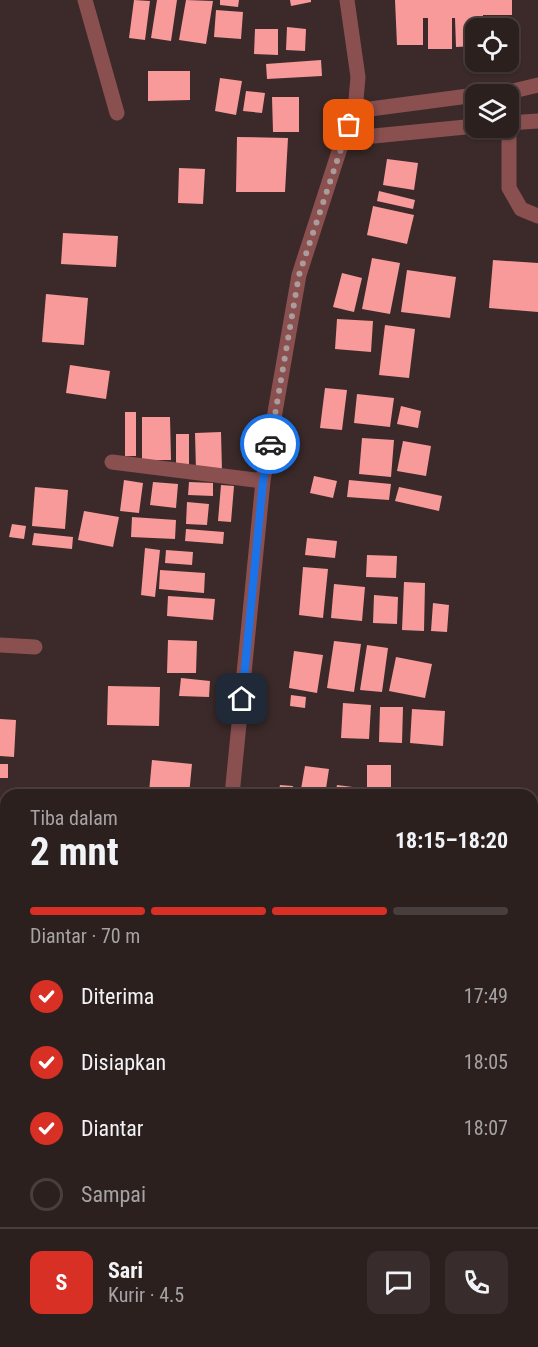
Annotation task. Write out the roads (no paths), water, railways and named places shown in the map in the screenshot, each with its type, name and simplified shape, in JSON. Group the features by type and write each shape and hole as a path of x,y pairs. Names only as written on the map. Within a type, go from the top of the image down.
{"street":[{"path":"85,0 117,113"},
{"path":"233,789 263,481 299,275 343,139 355,111 358,76 347,0"},
{"path":"519,90 538,85"},
{"path":"355,111 465,97"},
{"path":"519,122 538,121"},
{"path":"343,139 465,127"},
{"path":"509,138 509,188 521,209 538,216"},
{"path":"112,462 263,481"},
{"path":"0,645 35,646"}]}
